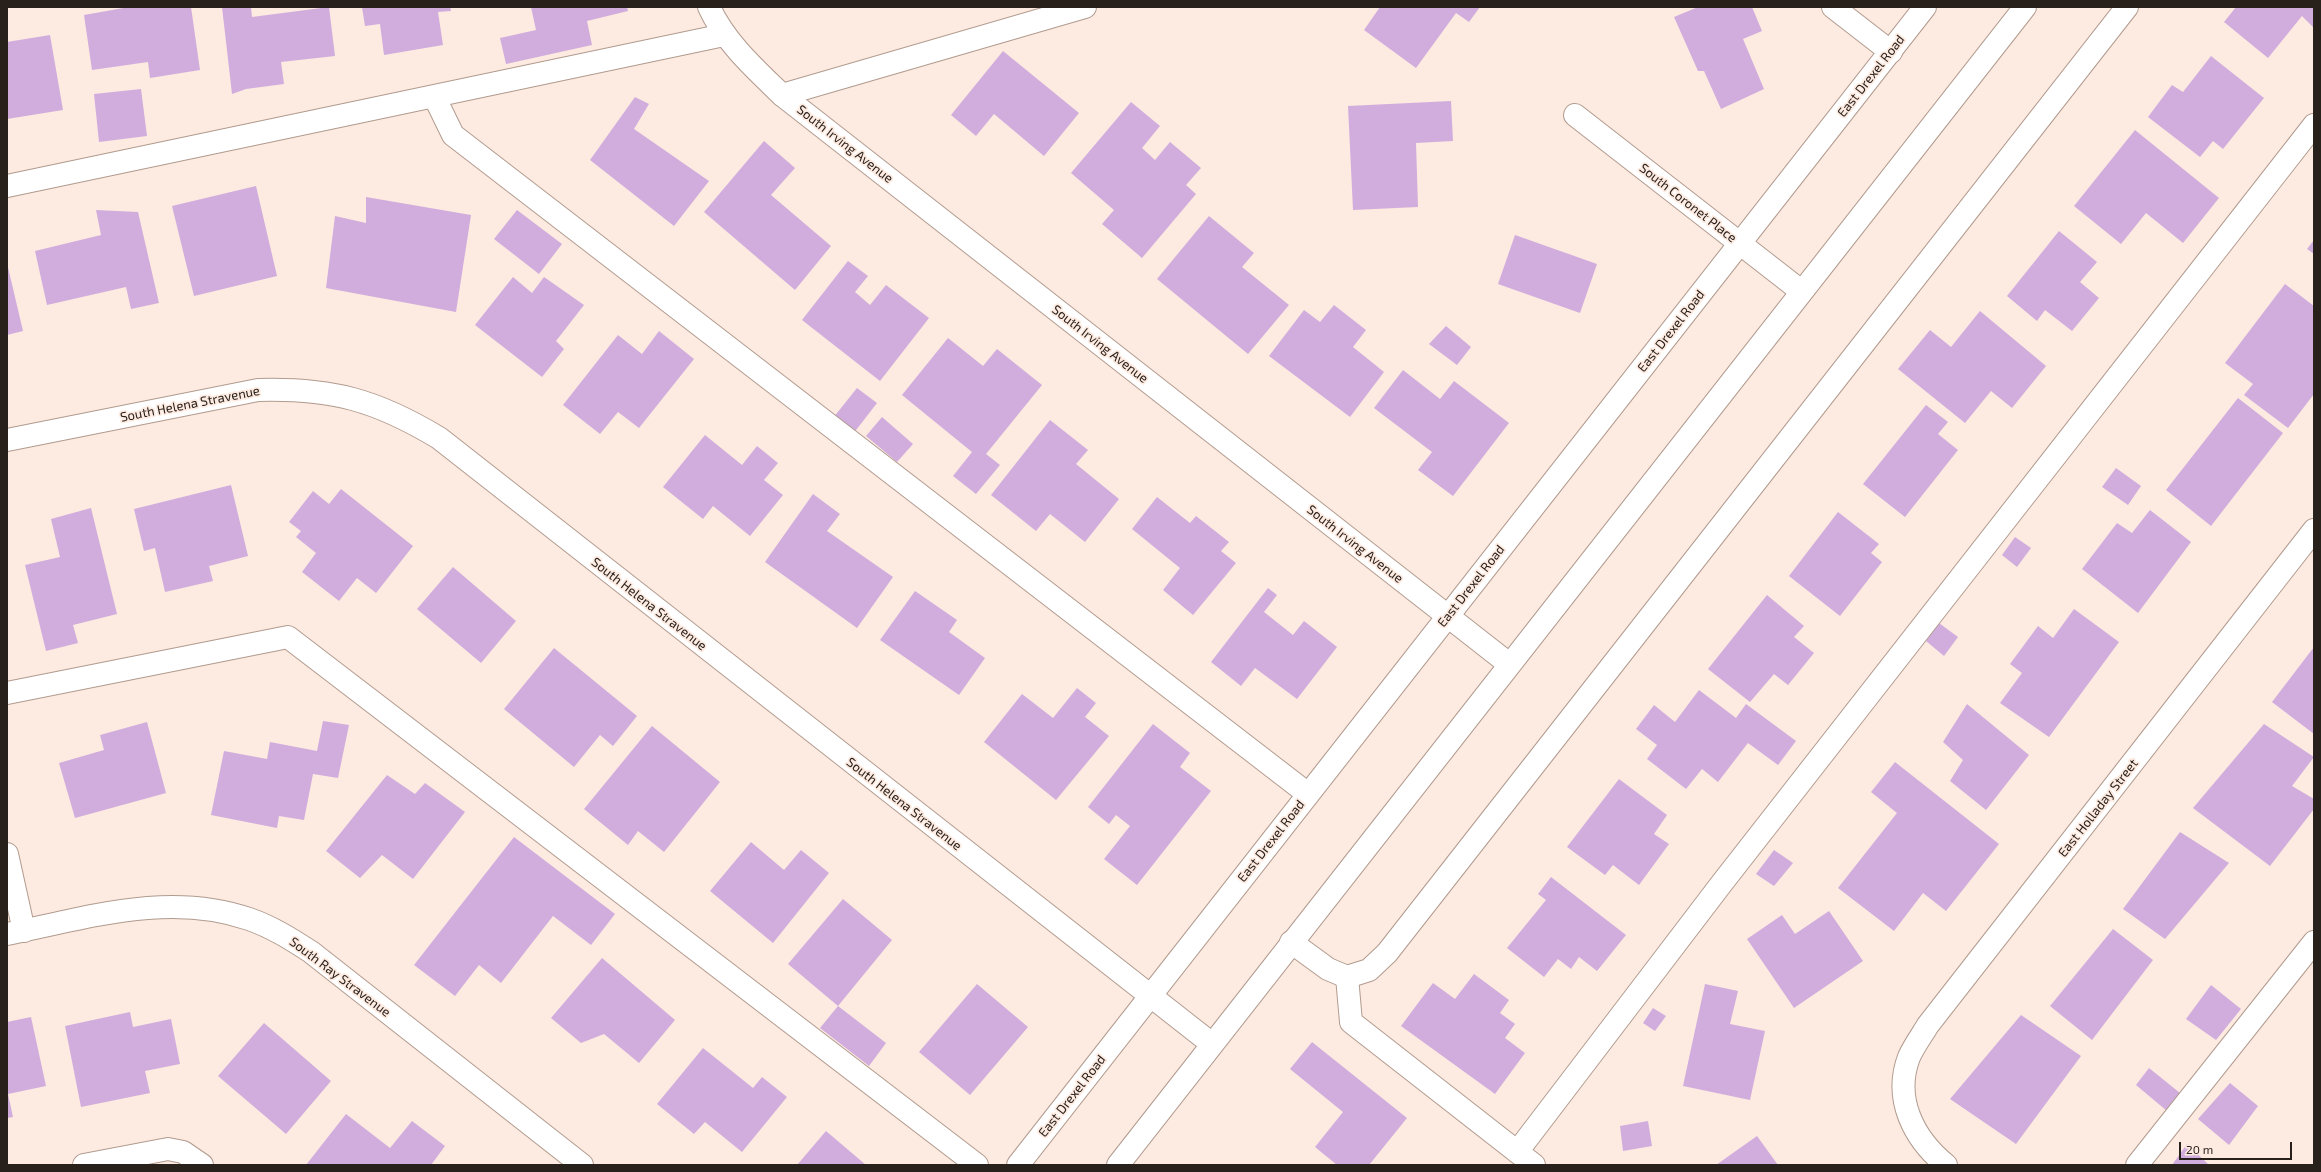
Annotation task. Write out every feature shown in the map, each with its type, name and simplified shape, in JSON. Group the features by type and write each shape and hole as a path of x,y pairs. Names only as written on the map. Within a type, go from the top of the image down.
{"street":[{"name":"South Irving Avenue","path":"709,7 724,35 742,56 782,94 1509,664"},
{"path":"782,94 1085,7"},
{"path":"1833,7 1891,52"},
{"name":"East Drexel Road","path":"1018,1165 1925,7"},
{"path":"1118,1165 1291,942 2025,7"},
{"path":"1291,942 1328,969 1347,977 1368,970 1386,954 2128,7"},
{"path":"7,186 724,35"},
{"path":"434,96 453,135 1308,794"},
{"name":"South Coronet Place","path":"1575,115 1802,292"},
{"path":"1347,977 1351,1022 1525,1158 1722,883 2314,125"},
{"name":"South Helena Stravenue","path":"7,440 258,390 297,389 334,393 373,404 407,419 439,438 1212,1044"},
{"name":"East Holladay Street","path":"1946,1165 1928,1149 1914,1131 1909,1120 1904,1096 1906,1070 1909,1057 1928,1025 2314,530"},
{"path":"7,693 288,637 977,1165"},
{"path":"7,854 15,933"},
{"name":"South Ray Stravenue","path":"15,933 122,909 152,906 217,910 249,919 281,933 311,952 582,1165"},
{"path":"2137,1165 2314,942"},
{"path":"84,1165 168,1149 183,1152 202,1165"}],"building":[{"path":"129,7 191,7 200,70 150,78 148,62 92,70 84,15"},
{"path":"222,7 251,7 252,17 329,7 335,56 281,62 284,84 246,89 232,94"},
{"path":"362,7 450,7 451,11 438,12 443,45 384,55 380,24 365,26"},
{"path":"531,7 627,7 628,11 587,21 592,45 506,64 500,38 536,30"},
{"path":"1380,7 1480,7 1469,22 1456,13 1416,68 1364,30"},
{"path":"1698,7 1752,7 1762,31 1743,39 1764,89 1721,109 1704,71 1698,71 1674,17"},
{"path":"2236,7 2314,7 2314,28 2302,16 2268,58 2224,22"},
{"path":"50,35 63,110 7,119 7,42"},
{"path":"1003,51 1079,113 1044,156 994,114 976,136 951,115"},
{"path":"2211,56 2264,98 2223,149 2213,141 2200,157 2148,117 2172,85 2183,92"},
{"path":"141,89 147,136 99,142 94,94"},
{"path":"635,97 649,104 634,129 709,181 674,226 590,160"},
{"path":"1451,101 1453,141 1416,143 1418,207 1353,210 1348,106"},
{"path":"1131,102 1160,126 1142,148 1155,160 1170,142 1201,168 1186,185 1196,194 1142,258 1102,224 1114,210 1071,173"},
{"path":"2135,130 2219,198 2183,243 2146,213 2121,244 2074,206"},
{"path":"764,141 795,168 771,195 831,246 795,290 704,212"},
{"path":"256,186 277,276 194,296 172,206"},
{"path":"366,197 471,215 456,312 326,288 335,216 366,223"},
{"path":"96,210 138,212 159,303 131,309 126,287 47,305 35,251 101,235"},
{"path":"517,210 562,244 539,274 494,239"},
{"path":"1209,216 1254,253 1242,267 1289,305 1248,354 1157,279"},
{"path":"2059,231 2097,262 2080,282 2099,298 2072,331 2045,310 2037,321 2007,296"},
{"path":"1515,235 1597,264 1580,313 1498,284"},
{"path":"2314,240 2314,254 2307,249"},
{"path":"848,261 868,276 855,292 870,305 886,285 929,318 880,381 802,320"},
{"path":"7,263 23,331 7,335"},
{"path":"513,277 532,293 544,277 584,305 556,341 564,349 542,377 475,325"},
{"path":"2285,284 2314,306 2314,394 2288,428 2244,395 2253,384 2225,363"},
{"path":"1334,305 1366,330 1353,347 1384,372 1350,417 1269,356 1304,310 1320,322"},
{"path":"1980,311 2046,366 2012,408 1991,391 1965,423 1898,369 1930,330 1951,347"},
{"path":"1446,326 1471,347 1457,365 1429,344"},
{"path":"659,331 694,359 639,428 618,412 600,434 563,405 618,335 642,354"},
{"path":"948,338 983,366 997,349 1042,385 986,454 1000,465 976,494 953,476 972,452 902,395"},
{"path":"1403,370 1440,399 1454,381 1509,423 1453,496 1418,470 1432,452 1374,408"},
{"path":"857,388 877,403 853,434 833,418"},
{"path":"2238,398 2283,433 2211,526 2166,490"},
{"path":"1926,405 1948,422 1938,434 1958,450 1905,517 1863,484"},
{"path":"882,417 913,444 897,462 866,436"},
{"path":"1050,420 1088,450 1076,464 1119,499 1085,542 1050,514 1036,531 991,495"},
{"path":"705,435 742,465 757,446 778,463 764,480 783,495 750,536 713,506 703,519 663,487"},
{"path":"2116,468 2141,486 2128,505 2102,487"},
{"path":"231,485 248,556 209,566 213,581 165,592 155,548 144,551 134,509"},
{"path":"341,489 413,546 376,593 357,578 339,601 302,572 316,553 296,537 301,531 289,522 313,491 329,504"},
{"path":"813,494 840,514 827,531 893,577 857,628 765,562"},
{"path":"1157,497 1190,523 1196,516 1229,542 1221,551 1236,563 1193,615 1163,590 1180,568 1132,529"},
{"path":"91,508 117,614 73,625 78,643 46,651 25,565 60,557 51,519"},
{"path":"2150,510 2191,542 2138,613 2082,569 2117,523 2132,533"},
{"path":"1838,512 1879,544 1871,553 1882,562 1840,616 1789,576"},
{"path":"2015,537 2031,548 2017,567 2002,555"},
{"path":"453,567 516,621 481,663 417,609"},
{"path":"1268,588 1277,595 1264,612 1293,635 1304,621 1337,647 1297,699 1255,668 1241,686 1211,662"},
{"path":"915,591 957,620 949,632 985,658 959,695 880,640"},
{"path":"1767,595 1804,626 1794,637 1814,653 1788,685 1774,674 1750,702 1708,669"},
{"path":"2074,609 2119,642 2049,737 2000,703 2022,673 2010,664 2038,626 2053,638"},
{"path":"1939,623 1958,637 1944,656 1926,641"},
{"path":"2314,647 2314,734 2272,702"},
{"path":"554,648 637,716 613,746 600,735 574,767 504,709"},
{"path":"1077,688 1096,703 1085,717 1109,736 1056,800 984,742 1022,694 1053,718"},
{"path":"1699,690 1736,718 1746,704 1796,741 1778,765 1748,743 1718,782 1702,769 1686,789 1647,759 1657,745 1636,729 1654,705 1675,722"},
{"path":"1967,704 2029,755 1986,810 1950,781 1963,760 1943,742"},
{"path":"323,721 349,725 338,778 313,774 304,820 279,816 277,828 211,815 224,751 267,759 270,742 317,751"},
{"path":"147,722 166,793 75,818 59,763 104,750 100,735"},
{"path":"1153,724 1190,753 1180,767 1211,791 1137,885 1104,859 1130,826 1116,815 1109,824 1088,807"},
{"path":"2264,724 2314,757 2292,786 2314,799 2314,809 2270,866 2193,808"},
{"path":"652,726 720,782 664,852 638,831 628,845 584,809"},
{"path":"1895,762 1999,844 1946,911 1923,893 1894,931 1838,888 1897,813 1871,792"},
{"path":"387,775 415,794 425,783 465,812 413,879 382,855 360,878 326,851"},
{"path":"1619,779 1667,815 1654,834 1669,844 1639,885 1613,865 1605,875 1567,847"},
{"path":"2180,832 2229,863 2165,939 2123,909"},
{"path":"514,837 615,914 591,945 553,916 501,983 479,965 455,996 414,965"},
{"path":"751,842 784,870 801,850 829,873 773,943 710,891"},
{"path":"1774,850 1793,863 1774,886 1756,874"},
{"path":"1551,877 1626,935 1597,971 1579,957 1571,969 1558,959 1544,977 1507,948 1546,900 1538,894"},
{"path":"843,899 892,940 838,1006 788,964"},
{"path":"1829,911 1863,961 1794,1008 1747,939 1782,915 1795,934"},
{"path":"2113,929 2153,960 2092,1040 2050,1006"},
{"path":"602,958 675,1020 639,1063 604,1034 581,1043 551,1018"},
{"path":"1474,974 1509,1000 1500,1013 1515,1024 1505,1038 1525,1053 1495,1094 1401,1026 1433,983 1455,999"},
{"path":"977,984 1028,1027 970,1095 919,1052"},
{"path":"1705,984 1738,991 1730,1024 1765,1031 1750,1100 1683,1086"},
{"path":"2211,985 2241,1009 2216,1040 2186,1019"},
{"path":"838,1006 886,1043 869,1066 820,1028"},
{"path":"1653,1008 1666,1016 1655,1031 1643,1023"},
{"path":"130,1012 133,1027 171,1019 180,1064 145,1071 150,1093 81,1107 65,1026"},
{"path":"2021,1015 2081,1056 2016,1144 1950,1099"},
{"path":"31,1017 46,1086 8,1094 13,1117 7,1118 7,1022"},
{"path":"264,1023 331,1081 286,1134 218,1076"},
{"path":"1312,1042 1407,1118 1369,1165 1337,1165 1315,1147 1343,1112 1290,1069"},
{"path":"703,1048 753,1088 762,1077 787,1097 742,1152 705,1122 694,1134 657,1104"},
{"path":"2149,1068 2180,1093 2167,1111 2136,1085"},
{"path":"2230,1083 2258,1106 2229,1145 2198,1119"},
{"path":"346,1114 390,1148 412,1121 445,1146 431,1165 306,1165"},
{"path":"1648,1121 1652,1146 1623,1151 1620,1126"},
{"path":"826,1131 866,1165 797,1165"},
{"path":"1757,1136 1778,1165 1716,1165"},
{"path":"2187,1144 2208,1164 2207,1165 2172,1165"}]}
